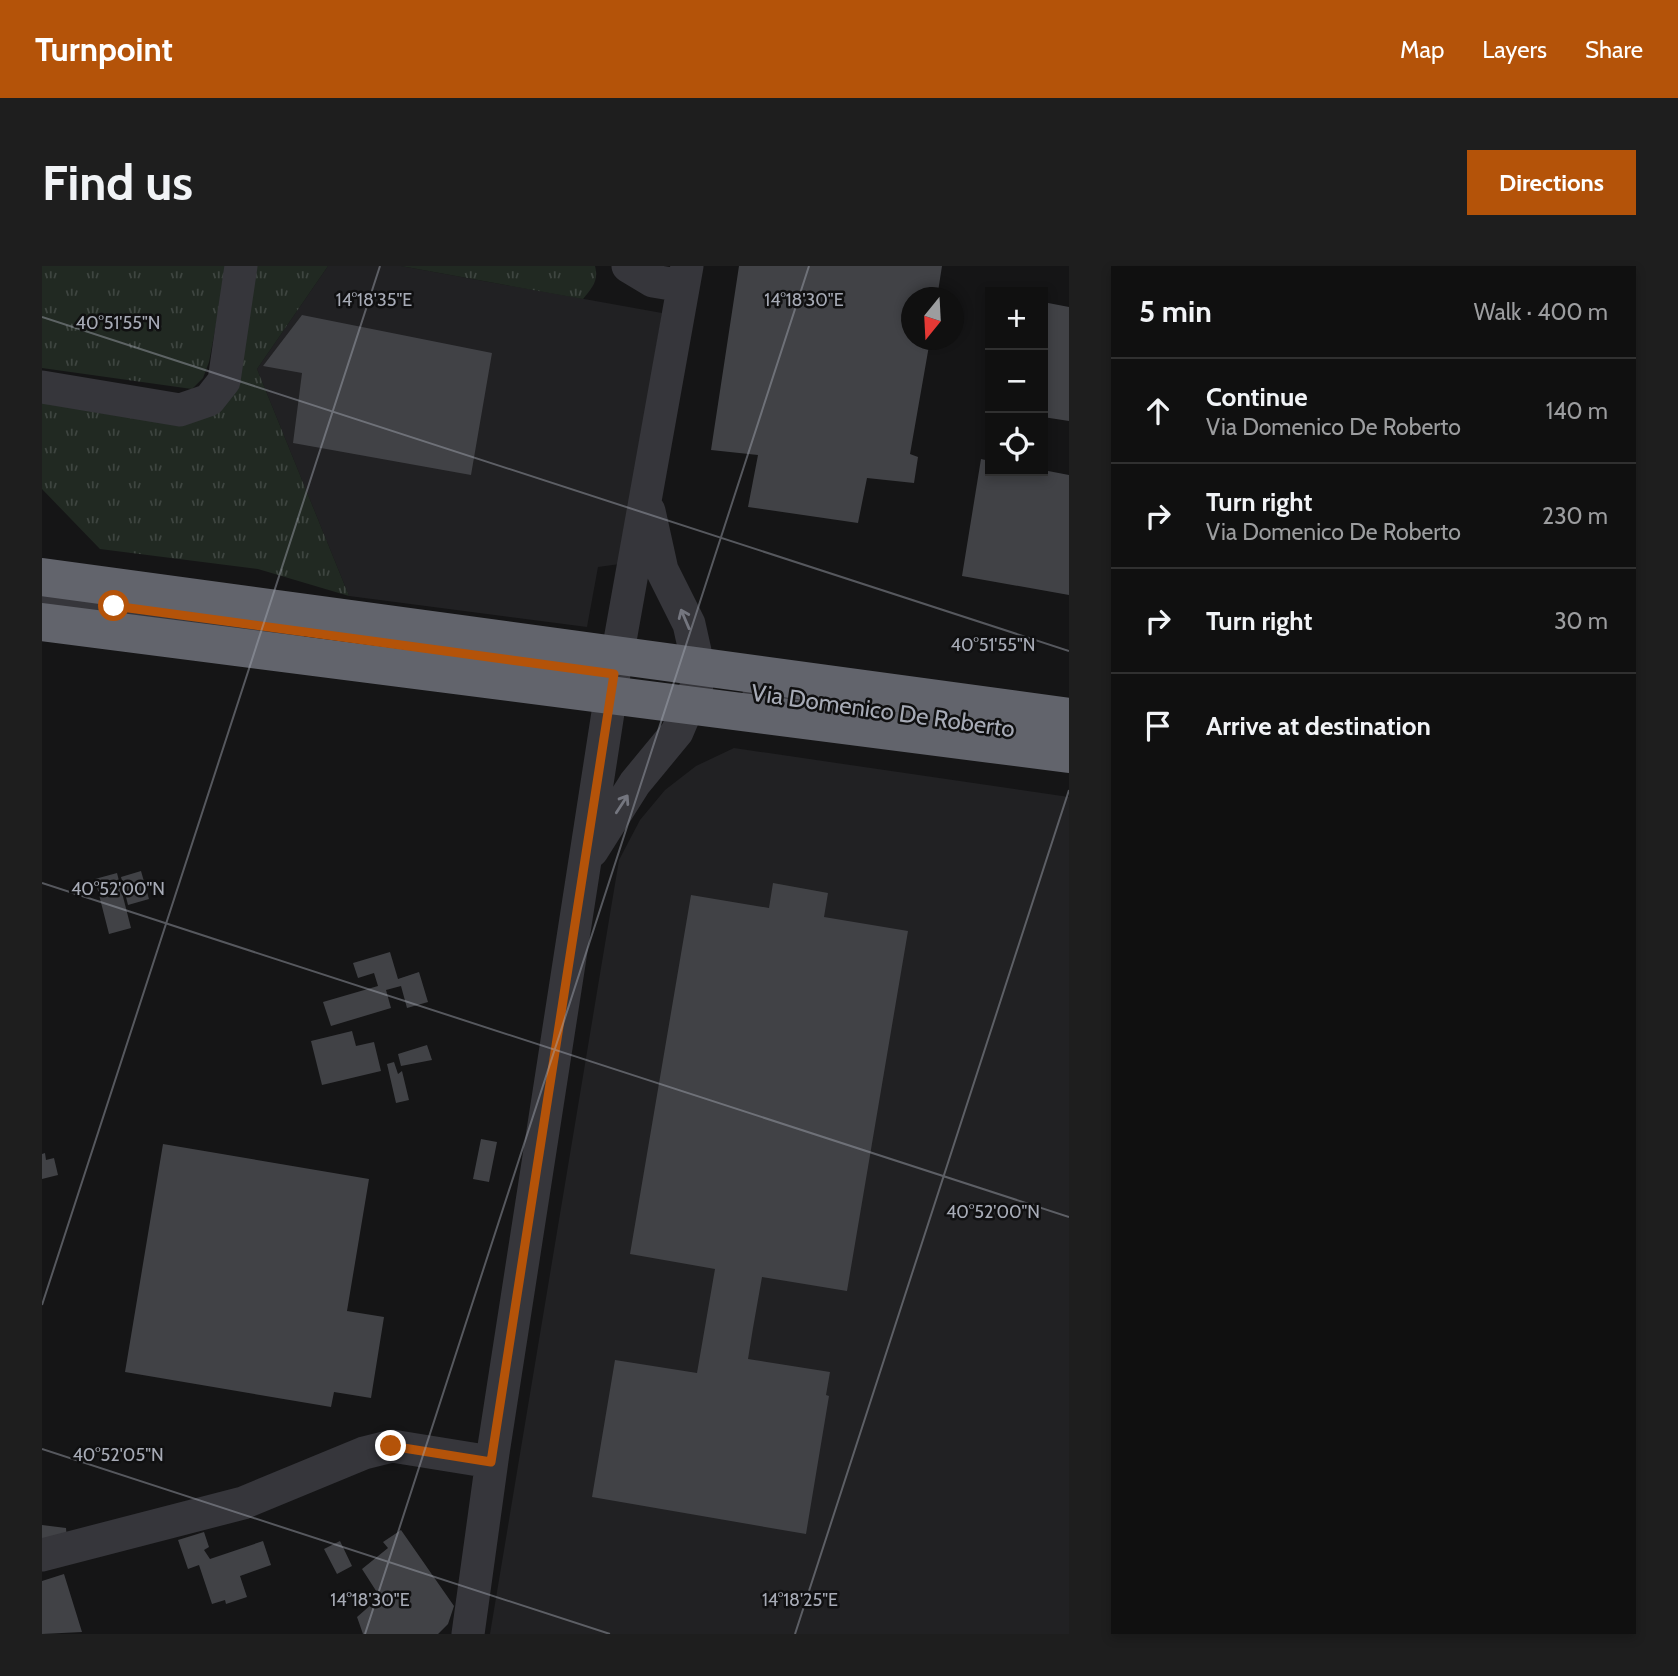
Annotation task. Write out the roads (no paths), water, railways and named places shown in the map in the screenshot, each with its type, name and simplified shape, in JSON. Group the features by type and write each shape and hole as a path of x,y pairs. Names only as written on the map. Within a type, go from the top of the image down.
{"highway":[{"path":"42,577 1069,717"},
{"path":"42,622 1069,754"}],"street":[{"path":"42,387 180,410 209,400 224,382 241,266"},
{"path":"468,1634 491,1462 614,674 685,276 653,281 629,267"},
{"path":"585,862 635,783 677,732 696,685 695,651 689,624 662,570 646,497"},
{"name":"Via Domenico De Roberto","path":"42,597 1069,738"},
{"path":"42,1555 243,1503 363,1453 391,1446 491,1462"}]}
